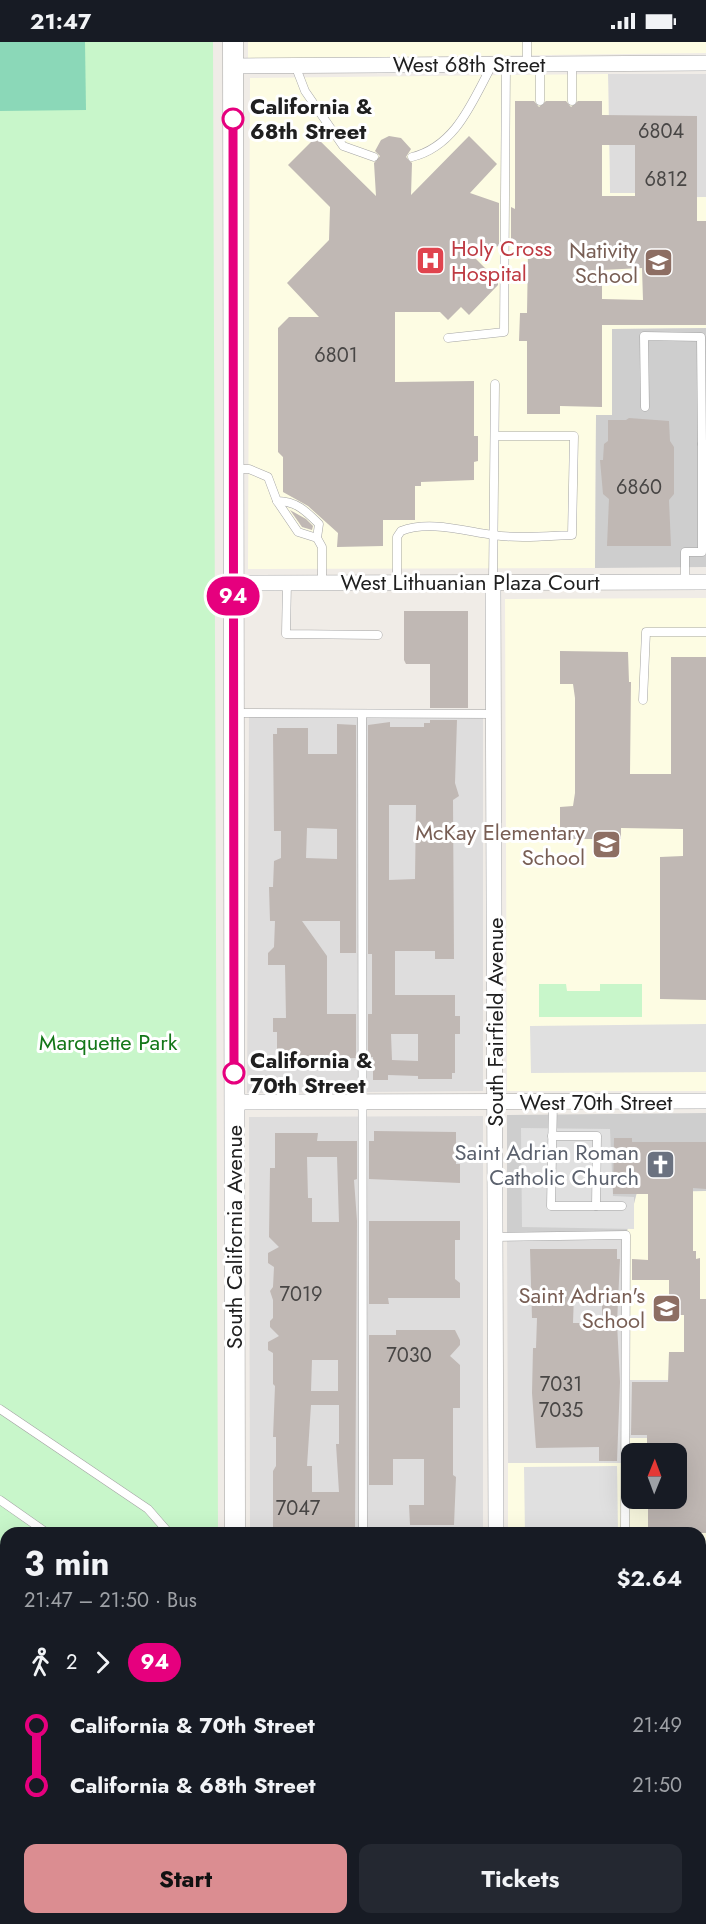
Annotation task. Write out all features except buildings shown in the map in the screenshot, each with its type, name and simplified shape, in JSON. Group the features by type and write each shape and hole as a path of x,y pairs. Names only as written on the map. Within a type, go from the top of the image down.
{"street":[{"name":"South California Avenue","path":"233,42 235,1527"},
{"name":"West 68th Street","path":"233,66 706,63"},
{"name":"South Fairfield Avenue","path":"494,582 496,1527"},
{"name":"West Lithuanian Plaza Court","path":"233,583 706,582"},
{"name":"West 70th Street","path":"234,1102 706,1101"}],"lane":[{"path":"527,42 540,101"},
{"path":"412,157 428,153 440,146 454,132 499,64"},
{"path":"447,338 504,332 499,64"},
{"path":"572,64 572,101"},
{"path":"295,65 305,91 343,146 374,157"},
{"path":"645,407 644,336 702,337 704,444 702,552 685,552 685,582"},
{"path":"494,582 495,384"},
{"path":"397,582 397,537 401,531 409,528 459,528 494,536 572,536 574,436 495,436"},
{"path":"233,469 249,469 268,477 277,501 298,532 317,538"},
{"path":"277,501 290,501 304,510 319,525 317,538 322,547 322,582"},
{"path":"287,582 286,634 378,635"},
{"path":"643,700 646,632 706,632"},
{"path":"234,713 494,714"},
{"path":"362,714 363,1527"},
{"path":"553,1102 551,1206 622,1206"},
{"path":"552,1136 597,1136 596,1206"},
{"path":"495,1237 626,1235 625,1527"},
{"path":"0,1409 148,1509 164,1527"},
{"path":"0,1500 38,1527"}],"shaded area":[{"path":"248,42 706,42 706,53 248,59"},
{"path":"608,74 706,74 706,197 635,198 634,193 610,193"},
{"name":"Holy Cross Hospital","path":"608,74 610,193 635,193 635,198 706,197 706,328 612,329 612,415 596,416 595,568 248,569 250,78"},
{"path":"706,328 706,567 595,568 596,415 612,415 612,329"},
{"name":"McKay Elementary School","path":"706,598 706,1091 507,1091 505,599"},
{"path":"249,713 483,714 483,1091 247,1093"},
{"path":"706,1024 706,1072 531,1073 530,1026"},
{"path":"706,1113 706,1191 637,1192 626,1235 507,1236 507,1115"},
{"path":"483,1116 483,1527 250,1527 249,1117"},
{"path":"521,1128 610,1129 613,1196 634,1197 634,1229 522,1227"},
{"name":"Saint Adrian's School","path":"706,1191 706,1380 625,1380 626,1235 637,1192"},
{"path":"626,1235 706,1380 706,1438 625,1438 625,1443 621,1443 621,1463 508,1463 507,1236"},
{"path":"625,1438 706,1438 706,1527 508,1527 508,1463 621,1463 621,1509 687,1509 687,1443 625,1443"},
{"path":"617,1466 618,1527 525,1527 524,1467"}],"green space":[{"name":"Marquette Park","path":"0,42 213,42 218,1527 0,1527"},
{"path":"0,42 85,42 86,110 0,111"},
{"path":"539,984 566,984 567,991 600,991 600,984 642,984 642,1017 539,1017"}],"bus line":[{"name":"94","path":"233,119 234,1073"}],"place":[{"name":"California & 68th Street","path":"233,119"},
{"name":"Holy Cross Hospital","path":"430,261"},
{"name":"Nativity School","path":"659,263"},
{"name":"McKay Elementary School","path":"606,845"},
{"name":"California & 70th Street","path":"234,1073"},
{"name":"Saint Adrian Roman Catholic Church","path":"660,1165"},
{"name":"Saint Adrian's School","path":"666,1308"}]}
